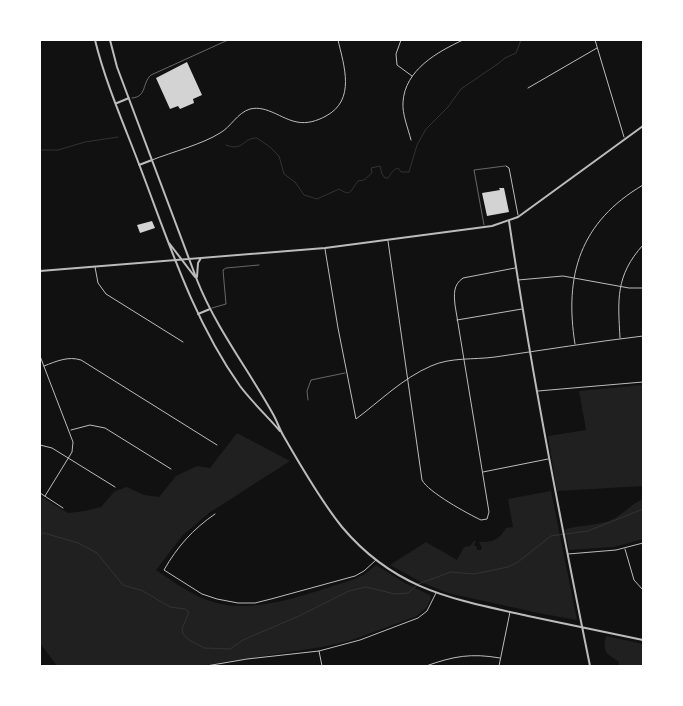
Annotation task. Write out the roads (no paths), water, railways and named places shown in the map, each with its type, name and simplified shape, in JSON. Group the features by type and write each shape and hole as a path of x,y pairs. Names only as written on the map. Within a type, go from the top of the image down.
{"street":[{"path":"95,40 102,65 139,165 197,314 240,387 282,433"},
{"path":"110,40 117,67 197,280 210,309 274,416 282,433 336,518 357,543 376,560 409,581 436,593 461,601 643,640"},
{"path":"139,165 220,134 241,114 250,109 266,110 290,120 304,123 313,122 331,114 341,103 345,92 346,80 338,40"},
{"path":"401,40 396,54 397,66 412,76"},
{"path":"411,140 403,109 403,101 412,76 418,68 463,40"},
{"path":"595,40 625,140"},
{"path":"528,88 598,47"},
{"path":"116,103 129,98"},
{"path":"40,271 325,248 485,227 518,217 643,126"},
{"path":"506,166 510,173 518,217"},
{"path":"576,344 571,306 573,277 580,253 601,220 619,202 643,185"},
{"path":"509,221 564,543 590,666"},
{"path":"388,240 420,474 424,484 437,494 479,519 487,519 489,512 454,297 457,284 468,277 516,268"},
{"path":"168,241 197,280"},
{"path":"620,338 620,287 630,262 643,245"},
{"path":"325,248 346,373 356,419 408,379 435,364 643,336"},
{"path":"197,280 198,264 201,258"},
{"path":"95,266 98,283 106,294 183,342"},
{"path":"518,280 554,276 573,277 620,287 643,288"},
{"path":"197,314 210,309"},
{"path":"457,320 523,309"},
{"path":"40,356 73,442 72,452 45,496"},
{"path":"44,366 63,359 74,358 81,360 217,445"},
{"path":"537,392 643,382"},
{"path":"70,431 90,425 105,428 171,469"},
{"path":"40,445 52,448 115,486"},
{"path":"482,472 549,459"},
{"path":"40,493 63,508"},
{"path":"215,514 183,541 164,570 202,594 217,600 255,603 355,576 376,560"},
{"path":"567,554 625,549 643,542"},
{"path":"625,549 631,575 636,585 643,590"},
{"path":"206,666 318,651 360,640 418,618 427,611 436,593"},
{"path":"499,666 510,612"},
{"path":"318,651 322,666"},
{"path":"426,666 464,655 500,658"}],"lane":[{"path":"129,98 139,97 151,75 228,40"},
{"path":"485,227 474,170 506,166"},
{"path":"210,309 226,304 224,270 226,268 259,264"},
{"path":"308,400 311,380 346,373"}],"waterway":[{"path":"226,145 236,147 248,140 257,138 279,156 284,174 295,182 304,195 317,199 339,189 349,193 358,181 364,180 372,173 371,168 380,166 385,178 388,178 398,168 401,172 409,172 417,145 426,129 448,107 461,89 505,58 516,53 521,40"},
{"path":"40,150 58,150 85,142 118,137"},
{"path":"40,535 44,533 78,543 97,553 123,585 143,591 170,607 185,609 189,612 182,629 183,634 189,640 204,648 230,649 243,640 299,616 349,591 366,587 395,594 408,593 418,584 451,572 474,574 508,567 518,562 551,536 588,531 643,509"}]}
